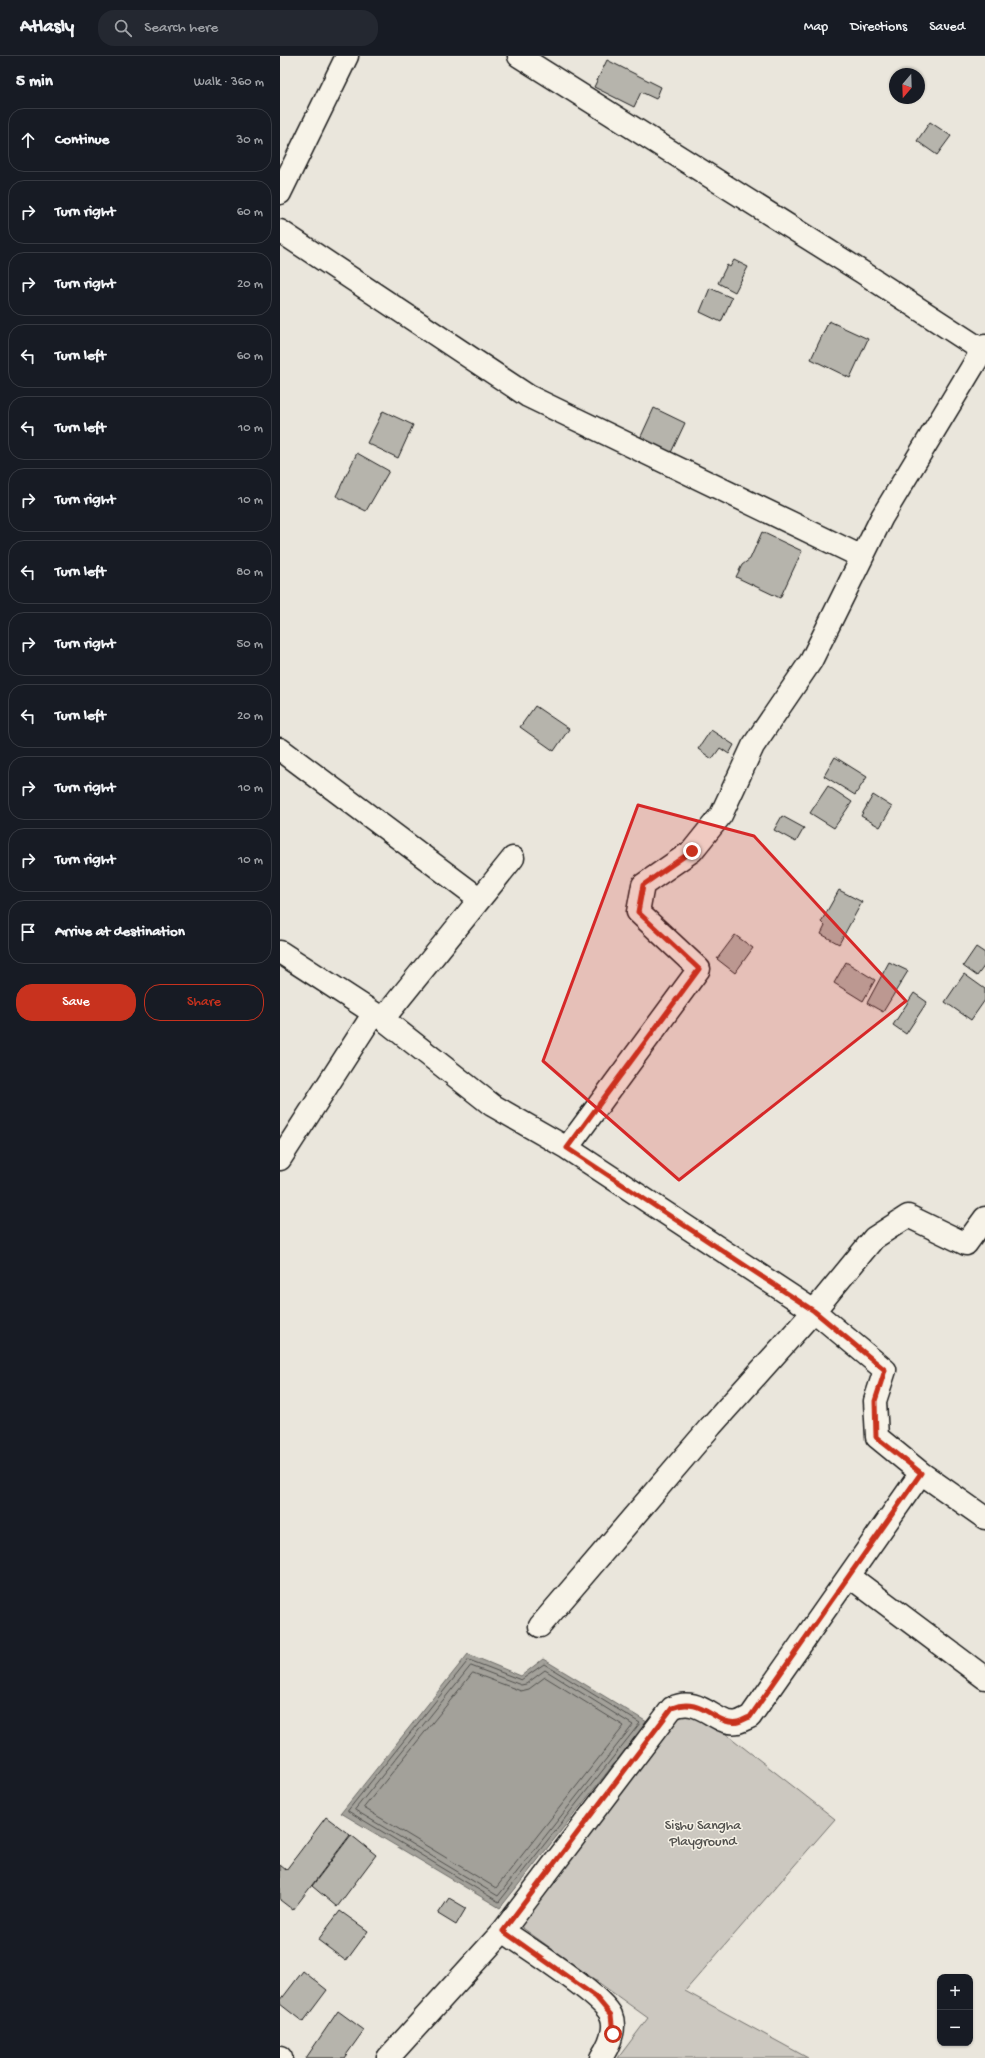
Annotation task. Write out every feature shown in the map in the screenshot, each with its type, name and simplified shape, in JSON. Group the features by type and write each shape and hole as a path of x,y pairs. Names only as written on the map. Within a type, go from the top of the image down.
{"street":[{"path":"280,193 347,56"},
{"path":"528,58 862,272 984,348 882,517 811,661 753,746 721,815 692,851 643,885 638,912 699,969 567,1148"},
{"path":"280,230 528,396 862,557"},
{"path":"280,749 480,899"},
{"path":"280,1158 379,1016 480,899 513,858"},
{"path":"280,952 379,1016 492,1105 567,1148 814,1311 885,1370 875,1401 876,1437 921,1473 985,1518"},
{"path":"540,1626 710,1426 814,1311 874,1238 908,1216 966,1244 985,1218"},
{"path":"388,2058 503,1931 672,1708 681,1704 687,1704 700,1708 724,1720 737,1722 750,1717 921,1473"},
{"path":"849,1576 985,1678"},
{"path":"503,1931 596,1997 611,2015 613,2034 601,2058"}],"highlighted area":[{"path":"638,805 754,836 906,1001 679,1180 543,1061"}],"green space":[{"name":"Sishu Sangha Playground","path":"689,1705 835,1819 685,1991 808,2058 618,2058 648,2018 520,1926"}],"water":[{"path":"468,1654 521,1676 543,1659 647,1722 500,1908 341,1813"}],"building":[{"path":"607,60 661,87 656,99 641,92 634,107 594,87"},
{"path":"930,122 951,136 937,155 917,141"},
{"path":"734,260 748,267 735,292 718,283 727,265 730,267"},
{"path":"710,288 732,298 721,322 700,312"},
{"path":"829,321 868,339 850,378 811,359"},
{"path":"654,408 685,423 669,457 638,443"},
{"path":"383,411 413,425 398,458 367,443"},
{"path":"357,453 389,471 366,511 336,496"},
{"path":"762,532 802,551 780,598 736,577 742,565 750,559"},
{"path":"535,706 569,729 554,751 520,727"},
{"path":"711,730 734,745 729,754 720,748 712,759 698,749"},
{"path":"835,757 867,777 855,795 824,776"},
{"path":"828,786 852,802 834,828 810,813"},
{"path":"873,795 892,807 880,827 861,816"},
{"path":"782,816 804,828 796,842 774,830"},
{"path":"839,890 862,902 839,944 821,934 825,926 821,922"},
{"path":"735,935 753,948 735,973 717,959"},
{"path":"976,947 985,953 985,965 977,976 963,966"},
{"path":"846,962 875,980 863,1001 834,983"},
{"path":"889,962 908,971 883,1012 867,1003"},
{"path":"964,974 985,989 985,1000 971,1020 945,1002"},
{"path":"914,993 927,1002 906,1034 893,1025"},
{"path":"326,1817 350,1835 293,1910 280,1900 280,1865 286,1870"},
{"path":"351,1835 376,1855 337,1907 312,1886"},
{"path":"449,1898 466,1908 456,1925 438,1914"},
{"path":"340,1911 368,1931 346,1961 318,1940"},
{"path":"303,1971 327,1990 303,2022 280,2004 280,2001"},
{"path":"338,2011 364,2030 344,2058 306,2058"}],"route":[{"path":"613,2034 611,2015 596,1997 503,1931 672,1708 681,1704 687,1704 700,1708 724,1720 737,1722 750,1717 921,1473 876,1437 875,1401 885,1370 814,1311 567,1148 699,969 638,912 643,885 692,851"}]}
